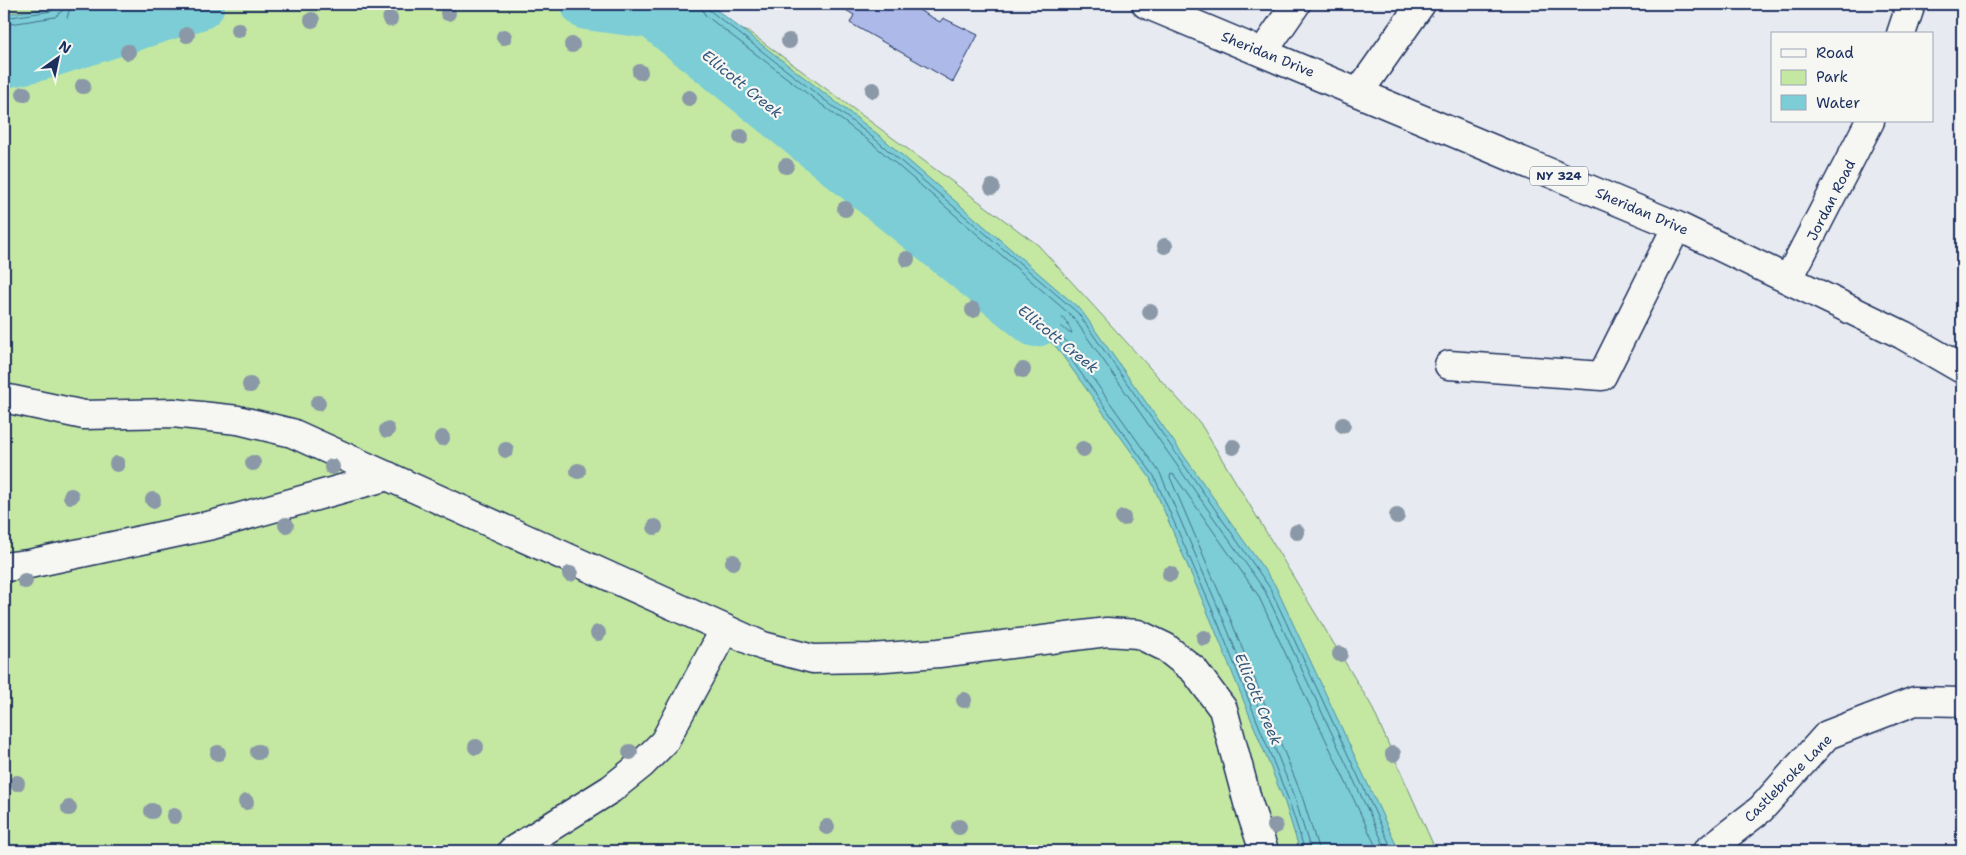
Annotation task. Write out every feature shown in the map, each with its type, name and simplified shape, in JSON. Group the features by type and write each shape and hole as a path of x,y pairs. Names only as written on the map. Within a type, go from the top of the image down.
{"main road":[{"name":"Sheridan Drive","path":"1146,4 1677,226 1903,334 1962,369"},
{"path":"1263,52 1296,4"},
{"path":"1359,92 1421,4"},
{"path":"1902,32 1911,4"},
{"name":"Jordan Road","path":"1789,278 1869,122"},
{"path":"1450,365 1602,376 1677,226"},
{"path":"4,398 84,415 173,413 238,420 292,433 763,646 813,659 871,658 939,653 1107,632 1138,634 1165,647 1194,670 1223,709 1248,803 1264,851"},
{"path":"4,567 29,564 212,525 388,476"},
{"path":"512,851 611,789 659,748 725,629"},
{"name":"Castlebroke Lane","path":"1707,851 1761,809 1827,735 1914,701 1962,702"}],"green space":[{"path":"4,4 661,4 749,32 1038,245 1200,423 1371,705 1436,851 4,851"}],"water":[{"path":"61,4 233,4 4,53 4,14 36,10"},
{"path":"590,4 709,4 880,136 1081,310 1275,585 1399,851 1300,851 1285,803 1213,625 1150,478 1057,348 863,168 681,21"}],"building":[{"path":"836,4 908,4 940,22 943,18 978,35 953,82 850,23 854,15"}],"waterway":[{"name":"Ellicott Creek","path":"4,62 42,54 199,4"},
{"name":"Ellicott Creek","path":"587,4 654,13 1036,321"}]}
